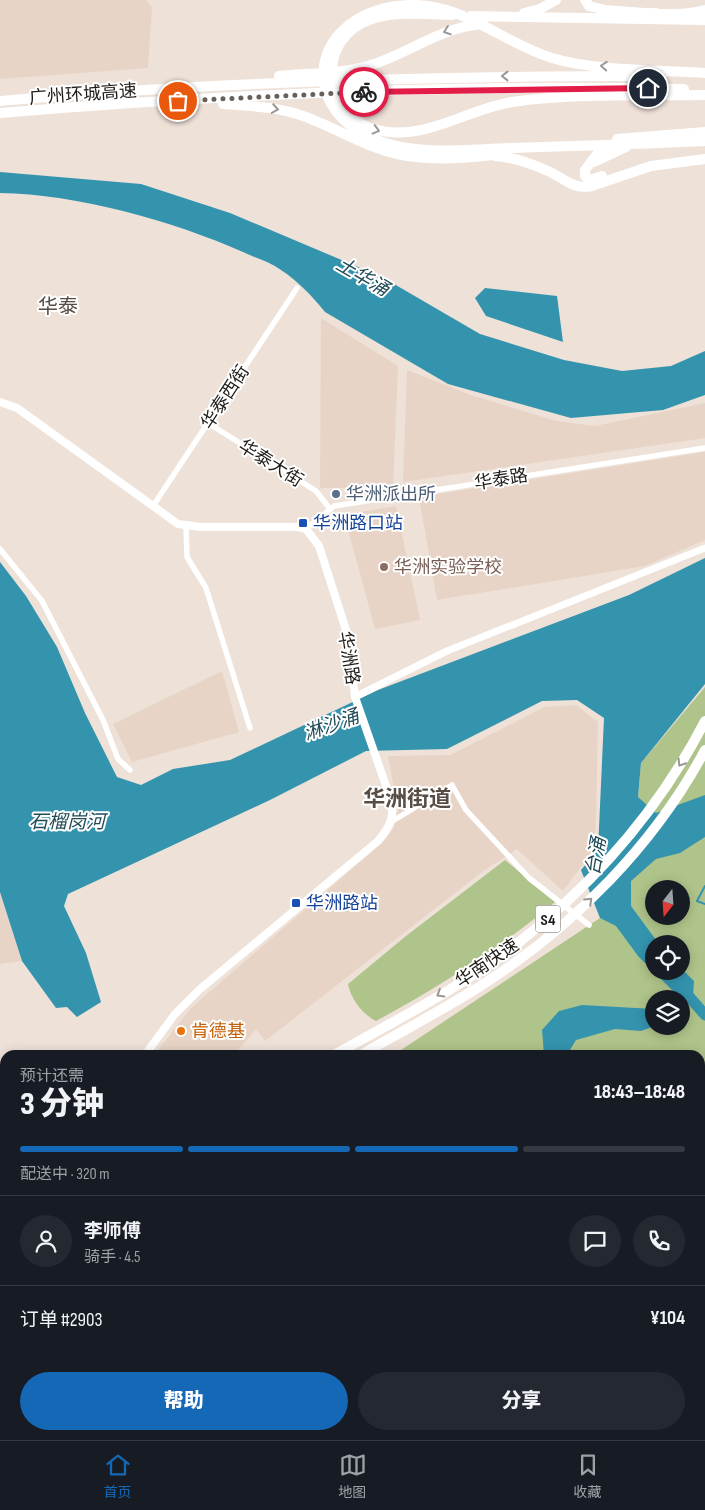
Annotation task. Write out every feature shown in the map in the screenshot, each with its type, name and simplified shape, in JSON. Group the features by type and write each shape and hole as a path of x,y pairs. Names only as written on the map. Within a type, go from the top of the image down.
{"highway":[{"path":"116,92 351,69 383,60 447,30 528,12 556,0"},
{"path":"584,0 589,6 604,10 705,20"},
{"path":"705,75 561,60 530,50 469,16 426,5 392,6 355,19 336,36 326,60 324,84 332,107 351,128 376,140 409,149 508,153 569,146 610,145 705,132"},
{"path":"419,14 564,18 656,16 705,10"},
{"path":"528,12 394,15 364,23 346,37 334,59 332,78 339,103 348,114 368,128 399,133 430,128 493,106 554,94 705,95"},
{"path":"471,25 564,18"},
{"name":"广州环城高速","path":"0,101 116,92 373,79 705,75"},
{"name":"广州环城高速","path":"0,113 122,104 319,94 554,94 705,90"},
{"path":"122,104 212,103 280,109 318,122 366,144 401,155 431,158 485,152 637,141 705,140"},
{"path":"585,170 594,162 637,141"},
{"path":"585,170 598,153 610,145"},
{"path":"485,152 514,159 551,172"},
{"path":"508,153 551,172 573,185 587,187 651,166 705,159"},
{"path":"585,170 587,178 594,179 643,163 705,155"},
{"name":"华南快速","path":"342,1050 481,968 517,944 570,899 611,857 655,802 684,758 705,721"},
{"name":"华南快速","path":"369,1050 485,983 547,938 569,919 612,876 662,818 705,750"}],"main road":[{"path":"0,402 17,408 171,520 186,526 298,526 306,530"},
{"name":"华洲路","path":"306,530 319,546 348,636 355,697 392,803 391,822"},
{"path":"149,1050 175,1014 199,990 378,841 390,828 391,822"}],"street":[{"name":"华泰西街","path":"153,506 297,288"},
{"name":"华泰大街","path":"208,423 316,491 330,509"},
{"name":"华泰路","path":"306,530 334,506 705,448"},
{"path":"186,526 187,557 206,588 250,728"},
{"path":"355,697 447,651 705,548"},
{"path":"0,549 42,601 103,720 118,759 130,770"},
{"path":"391,822 452,785 466,810 530,878 589,925"}],"shaded area":[{"path":"0,0 146,0 152,7 148,68 0,79"},
{"path":"321,318 398,366 393,488 320,488"},
{"path":"407,370 471,395 556,421 595,426 705,403 705,438 403,482"},
{"path":"705,452 705,540 645,566 437,600 419,497"},
{"name":"华洲实验学校","path":"396,506 420,620 375,629 344,515"},
{"path":"222,671 239,732 132,762 113,724"},
{"path":"576,705 598,722 594,849 563,891 517,849 482,872 265,1041 256,1029 238,1050 158,1050 191,1008 383,842 394,828 398,810 388,756 450,755 545,707"},
{"path":"0,892 2,897 22,961 0,964"}],"green space":[{"path":"705,687 705,1050 401,1050 600,918 623,894 638,797 641,763"},
{"path":"505,860 555,902 491,951 423,995 376,1021 366,1014 354,1000 348,984 406,936"}],"water":[{"name":"土华涌","path":"0,172 141,184 230,213 382,277 480,334 564,360 622,371 671,366 705,351 705,395 663,410 571,418 448,384 325,312 293,279 267,262 186,230 124,211 61,198 0,193"},
{"path":"485,288 557,296 563,342 486,316 475,298"},
{"name":"石榴岗河","path":"705,558 705,684 641,763 638,797 656,813 705,795 705,837 680,853 656,859 631,881 631,906 652,935 645,935 645,963 616,926 600,918 581,870 598,850 604,718 577,700 542,701 447,749 366,751 270,800 68,894 64,906 86,953 101,1002 77,1017 67,1007 56,1008 22,961 0,892 0,562 26,596 57,647 85,713 117,777 141,785 173,769 230,760 378,690 629,595"},
{"name":"石榴岗河","path":"690,977 694,981 693,996 690,999 690,990 672,990 662,980 690,980"},
{"path":"582,1005 645,1008 645,1030 641,1031 615,1029 576,1040 570,1050 544,1050 542,1030 559,1011"}],"waterway":[{"path":"705,886 697,901 705,904"},
{"name":"台涌","path":"675,980 705,1015"}],"way so far":[{"path":"178,101 364,92"}],"place":[{"name":"华洲派出所","path":"336,494"},
{"name":"华洲路口站","path":"303,523"},
{"name":"华洲实验学校","path":"384,567"},
{"name":"华洲路站","path":"296,903"},
{"name":"肯德基","path":"181,1031"}],"district":[{"name":"华泰","path":"58,306"},
{"name":"华洲街道","path":"407,798"}],"route":[{"path":"364,92 648,88"}],"water label":[{"name":"淋沙涌","path":"331,724"}]}
